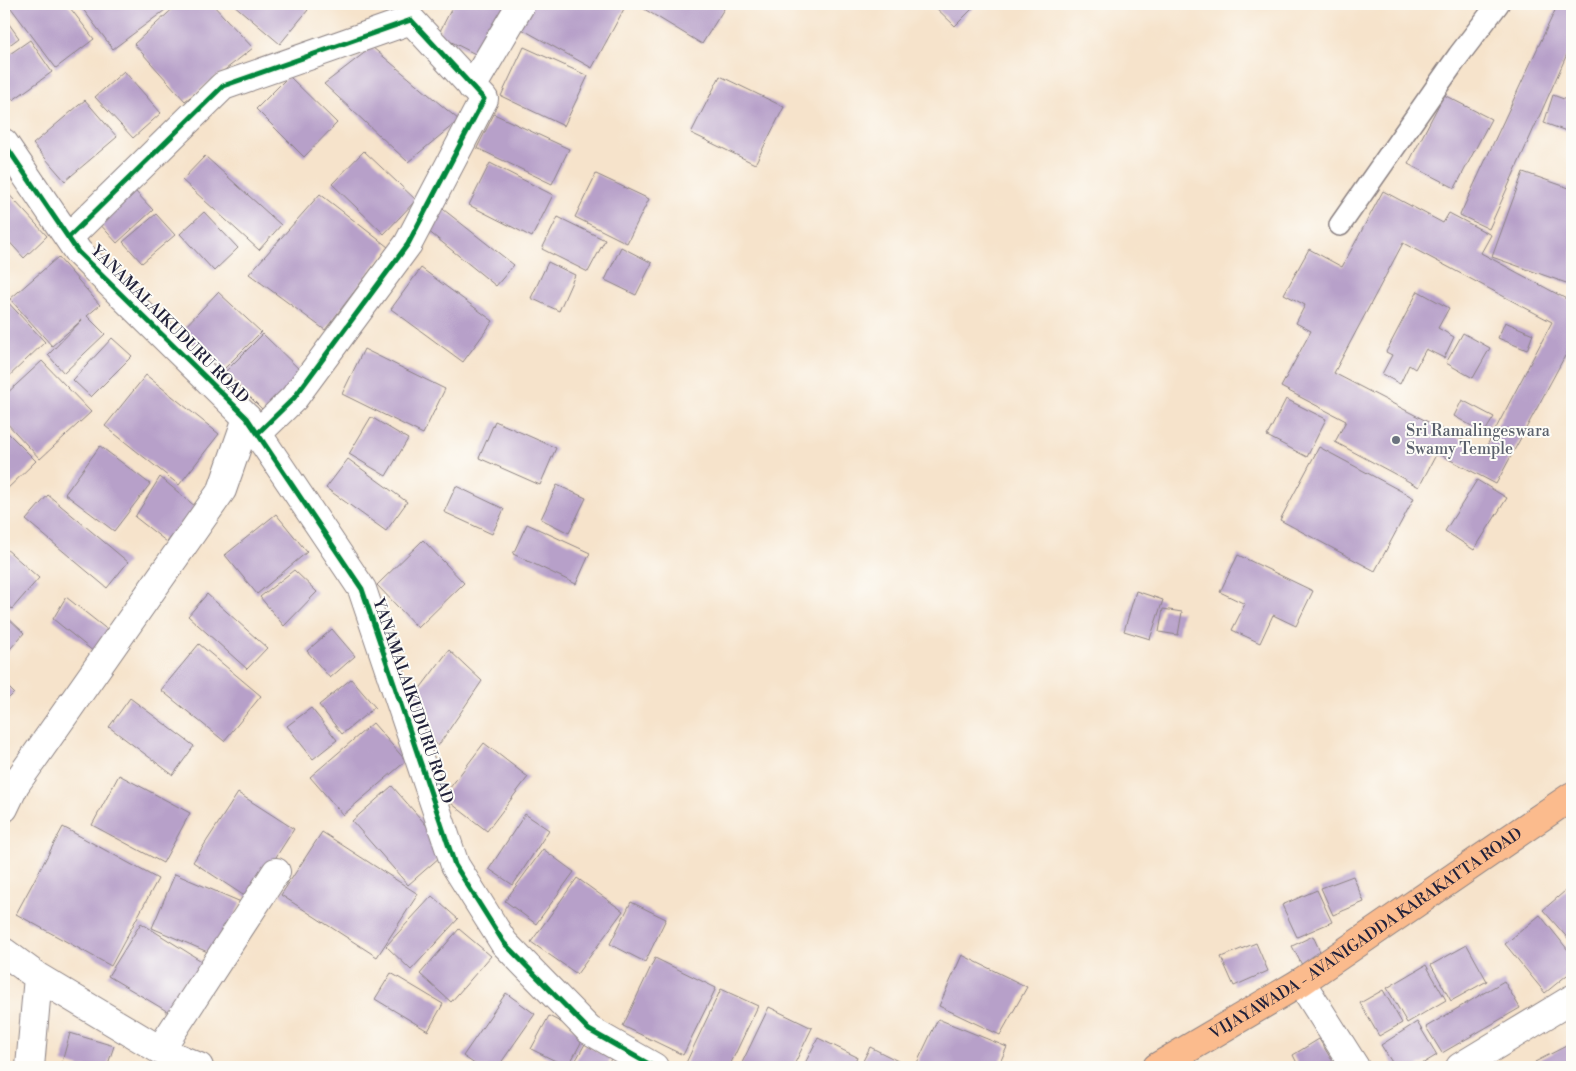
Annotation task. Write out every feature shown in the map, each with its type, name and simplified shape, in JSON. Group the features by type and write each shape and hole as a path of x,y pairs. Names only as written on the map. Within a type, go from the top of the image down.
{"main road":[{"name":"VIJAYAWADA - AVANIGADDA KARAKATTA ROAD","path":"1157,1067 1301,982 1572,796"}],"street":[{"path":"472,87 521,4"},
{"path":"4,808 15,785 222,490 253,426 294,398 408,244 484,99 405,12 223,86 69,237"},
{"name":"YANAMALAIKUDURU ROAD","path":"4,143 78,252 253,426 362,590 455,865 504,943 590,1030 654,1067"},
{"path":"160,1050 276,872"},
{"path":"4,952 38,977 160,1050 199,1067"},
{"path":"30,1067 38,977"},
{"path":"1301,982 1355,1067"},
{"path":"1460,1067 1572,1000"}],"lane":[{"path":"1340,225 1459,55 1498,4"}],"building":[{"path":"8,4 67,4 94,39 56,68"},
{"path":"79,4 173,4 113,49"},
{"path":"178,4 212,4 253,48 185,101 134,44"},
{"path":"233,4 301,4 308,10 280,44"},
{"path":"454,4 513,4 485,59 438,35"},
{"path":"530,4 620,4 625,7 592,68 518,27"},
{"path":"636,4 727,4 702,44"},
{"path":"932,4 977,4 955,26"},
{"path":"1558,4 1572,4 1572,43 1489,229 1460,215"},
{"path":"4,17 19,38 4,49"},
{"path":"30,40 52,72 13,100 4,87 4,58"},
{"path":"372,47 459,120 408,162 324,84"},
{"path":"524,47 588,76 564,126 501,96"},
{"path":"124,71 161,113 133,138 95,97"},
{"path":"289,76 337,123 304,157 256,109"},
{"path":"720,76 784,107 755,164 691,133"},
{"path":"1444,95 1491,119 1455,188 1408,164"},
{"path":"1553,95 1572,102 1572,133 1544,123"},
{"path":"85,100 117,137 65,181 33,144"},
{"path":"494,114 569,149 552,184 477,148"},
{"path":"364,151 416,200 384,234 332,184"},
{"path":"205,156 281,225 259,250 182,180"},
{"path":"490,163 553,195 532,237 469,205"},
{"path":"1523,172 1572,189 1572,285 1492,257"},
{"path":"596,174 649,199 627,243 575,217"},
{"path":"4,189 47,236 24,258 4,236"},
{"path":"134,190 153,210 117,243 98,222"},
{"path":"1383,191 1443,223 1449,213 1491,235 1481,253 1572,302 1572,343 1496,484 1437,453 1419,487 1335,442 1346,421 1281,387 1311,331 1296,323 1305,305 1284,294 1309,249 1342,267","holes":["1403,243 1552,322 1484,451 1334,373"]},
{"path":"320,194 388,247 325,330 249,274"},
{"path":"439,206 514,265 496,286 422,226"},
{"path":"204,212 238,248 214,271 180,234"},
{"path":"156,214 175,235 142,263 123,242"},
{"path":"558,217 605,240 588,272 542,249"},
{"path":"621,247 652,263 636,295 605,280"},
{"path":"58,257 100,305 87,316 105,334 64,373 48,355 83,319 52,346 10,299"},
{"path":"548,262 575,275 559,311 531,298"},
{"path":"421,268 493,321 463,362 391,309"},
{"path":"1418,291 1449,308 1438,328 1454,337 1444,358 1426,349 1415,369 1409,365 1400,384 1382,374 1392,355 1386,352"},
{"path":"218,292 261,332 223,370 181,331"},
{"path":"4,298 45,342 5,380 4,379"},
{"path":"1505,322 1533,334 1527,350 1498,338"},
{"path":"1463,333 1490,348 1473,378 1446,363"},
{"path":"263,334 305,375 266,413 225,372"},
{"path":"112,338 132,356 91,397 73,380"},
{"path":"364,349 445,389 423,434 342,394"},
{"path":"42,361 91,412 40,459 4,420 4,396"},
{"path":"146,375 219,434 179,485 105,426"},
{"path":"1286,399 1326,419 1307,457 1267,436"},
{"path":"1462,400 1494,417 1484,433 1454,416"},
{"path":"371,417 408,439 386,476 349,454"},
{"path":"495,421 556,448 540,485 479,458"},
{"path":"4,429 36,461 4,492"},
{"path":"100,446 150,484 114,531 65,494"},
{"path":"1319,447 1414,498 1375,571 1280,520"},
{"path":"348,459 407,502 386,531 326,488"},
{"path":"160,477 196,507 167,542 135,517"},
{"path":"1477,480 1507,498 1474,550 1445,531"},
{"path":"557,485 586,498 569,533 541,519"},
{"path":"456,486 504,509 492,534 444,512"},
{"path":"48,495 128,562 107,588 26,520"},
{"path":"276,514 307,552 257,594 225,555"},
{"path":"527,524 590,553 576,584 513,554"},
{"path":"423,540 464,583 418,628 377,585"},
{"path":"4,547 39,578 12,609 4,601"},
{"path":"1238,555 1313,591 1296,626 1273,615 1260,643 1232,630 1245,604 1220,592"},
{"path":"294,570 317,592 284,626 260,597"},
{"path":"1136,591 1163,600 1150,639 1124,631"},
{"path":"207,594 267,648 247,669 188,616"},
{"path":"66,597 109,631 94,652 53,619"},
{"path":"1163,609 1182,612 1178,635 1159,632"},
{"path":"4,614 24,633 4,656"},
{"path":"332,629 355,656 330,678 307,651"},
{"path":"199,644 261,696 224,741 161,690"},
{"path":"449,650 482,681 438,746 406,707"},
{"path":"351,679 375,707 342,734 319,705"},
{"path":"4,683 14,693 4,703"},
{"path":"130,698 194,746 173,775 109,727"},
{"path":"311,708 337,740 313,759 287,726"},
{"path":"373,723 406,761 343,815 310,777"},
{"path":"484,743 528,777 487,831 443,797"},
{"path":"119,775 190,813 163,863 92,825"},
{"path":"392,786 448,850 408,885 352,821"},
{"path":"238,793 294,829 249,899 193,862"},
{"path":"525,814 549,830 513,885 489,869"},
{"path":"63,827 158,879 111,966 16,914"},
{"path":"322,832 418,894 377,957 281,895"},
{"path":"543,849 574,872 536,924 505,901"},
{"path":"175,874 241,902 217,956 152,928"},
{"path":"1353,876 1364,902 1333,915 1321,888"},
{"path":"577,878 623,911 577,974 531,942"},
{"path":"1572,885 1572,943 1543,910"},
{"path":"1317,890 1332,922 1297,937 1282,905"},
{"path":"432,896 458,919 411,970 386,946"},
{"path":"631,902 666,919 645,962 610,944"},
{"path":"1540,915 1572,955 1572,971 1545,993 1505,944"},
{"path":"141,923 211,967 180,1019 108,976"},
{"path":"459,929 491,956 451,1002 420,974"},
{"path":"1313,936 1322,956 1302,965 1292,946"},
{"path":"1256,943 1268,971 1234,986 1221,957"},
{"path":"1467,945 1487,981 1451,1001 1431,965"},
{"path":"962,955 1027,987 1000,1035 939,1006"},
{"path":"655,958 716,988 683,1055 623,1026"},
{"path":"1426,965 1446,1000 1407,1023 1387,988"},
{"path":"391,973 443,1004 428,1031 375,999"},
{"path":"1504,981 1520,1008 1442,1053 1426,1027"},
{"path":"721,989 758,1006 729,1067 690,1067 685,1065"},
{"path":"1383,990 1402,1023 1379,1036 1360,1003"},
{"path":"506,993 535,1014 498,1067 479,1067 463,1056"},
{"path":"769,1007 812,1028 793,1067 740,1067"},
{"path":"549,1016 585,1035 568,1067 531,1049"},
{"path":"938,1019 1007,1047 998,1067 915,1067"},
{"path":"1417,1022 1437,1055 1417,1067 1395,1067 1381,1045"},
{"path":"70,1033 114,1046 107,1067 80,1067 62,1062"},
{"path":"818,1038 857,1057 852,1067 803,1067"},
{"path":"1319,1039 1336,1067 1299,1067 1293,1055"},
{"path":"1572,1043 1572,1067 1537,1067 1535,1062"},
{"path":"585,1044 611,1059 606,1067 572,1067"},
{"path":"870,1047 910,1067 860,1067"}],"cycle path":[{"path":"69,237 223,86 411,20 484,99 408,244 294,398 258,433"},
{"path":"4,143 78,252 247,418 362,589 455,865 504,943 589,1030 654,1067"}],"place":[{"name":"Sri Ramalingeswara Swamy Temple","path":"1396,440"}]}
